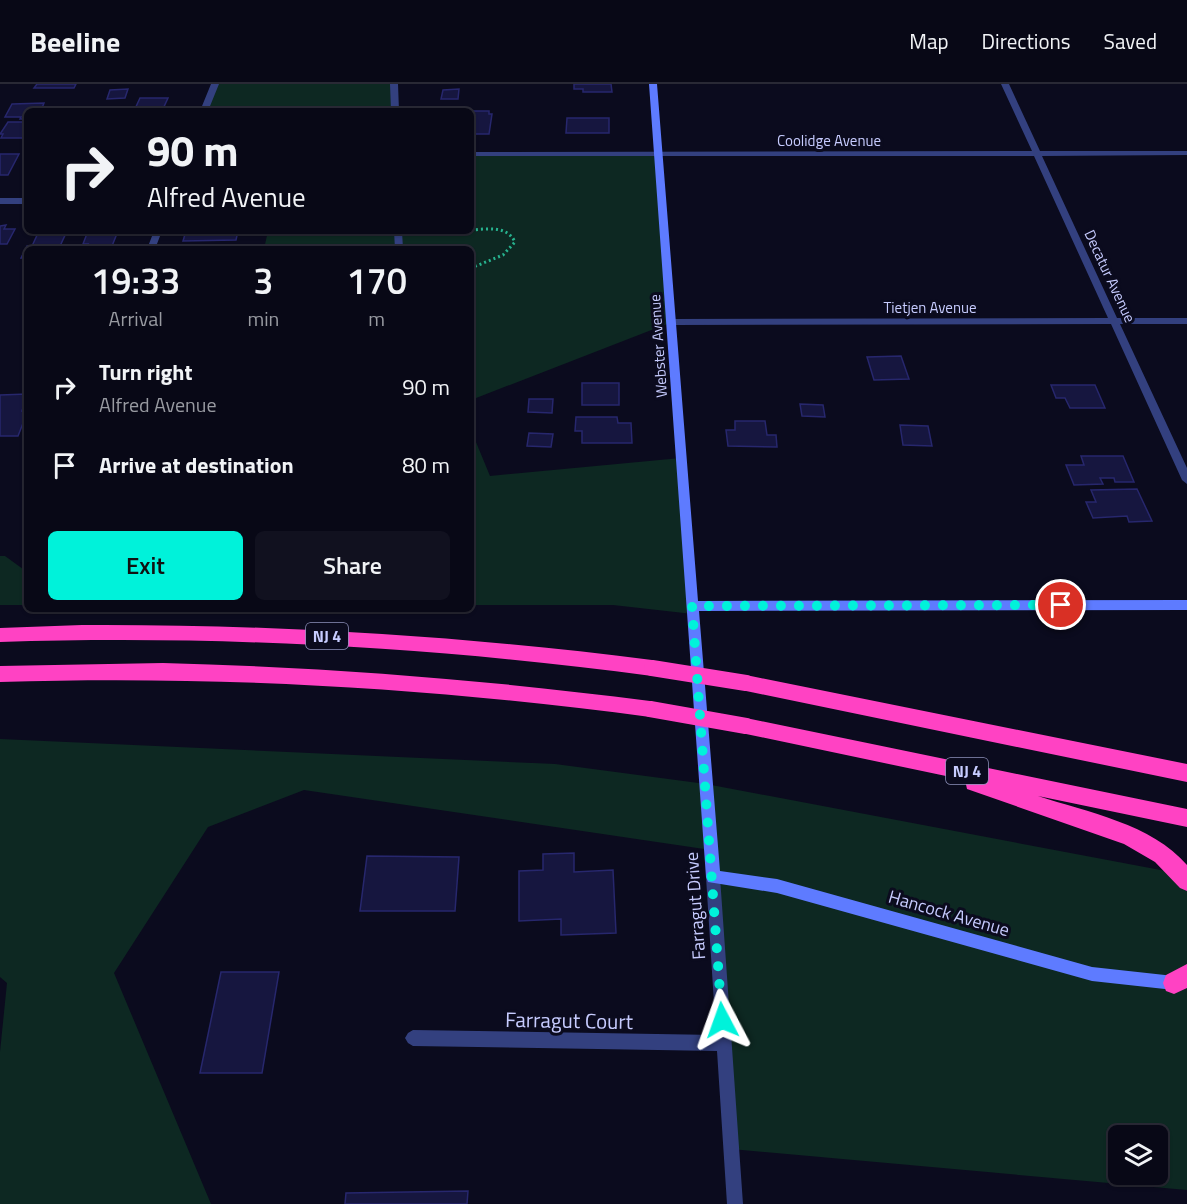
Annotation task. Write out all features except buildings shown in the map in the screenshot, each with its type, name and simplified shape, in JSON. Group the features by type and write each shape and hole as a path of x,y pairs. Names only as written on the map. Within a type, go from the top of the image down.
{"highway":[{"name":"NJ 4","path":"0,635 140,631 355,638 492,648 652,668 746,683 1187,773"},
{"name":"NJ 4","path":"0,674 166,670 264,672 492,689 650,709 746,726 1187,818"},
{"path":"896,756 1128,836 1172,863 1187,881"}],"street":[{"path":"205,108 215,84"},
{"path":"394,84 395,108"},
{"name":"Webster Avenue","path":"653,84 692,606"},
{"name":"Decatur Avenue","path":"1005,84 1187,480"},
{"name":"Coolidge Avenue","path":"474,154 1187,153"},
{"path":"0,201 24,201"},
{"name":"Tietjen Avenue","path":"672,322 1187,321"},
{"path":"692,606 1187,605"},
{"name":"Farragut Drive","path":"692,606 735,1204"},
{"name":"Hancock Avenue","path":"713,877 777,886 1092,974 1134,980 1183,980"},
{"name":"Farragut Court","path":"413,1038 724,1043"}],"path":[{"path":"474,230 504,230 512,236 515,243 503,255 474,267"}],"green space":[{"path":"215,84 394,84 395,108 205,108"},
{"path":"474,154 659,154 672,322 474,399 474,246 265,246 267,234 474,234"},
{"path":"474,437 490,476 681,458 693,614 613,605 474,605"},
{"path":"0,556 5,556 24,570 24,605 0,605"},
{"path":"0,739 555,764 706,784 1187,875 1187,1190 1131,1185 1168,1185 1168,1125 1108,1125 1108,1183 731,1149 711,850 304,790 208,827 114,973 211,1204 0,1204 0,1052 7,983 0,977"}],"route":[{"path":"722,1020 692,606 1061,605"}]}
